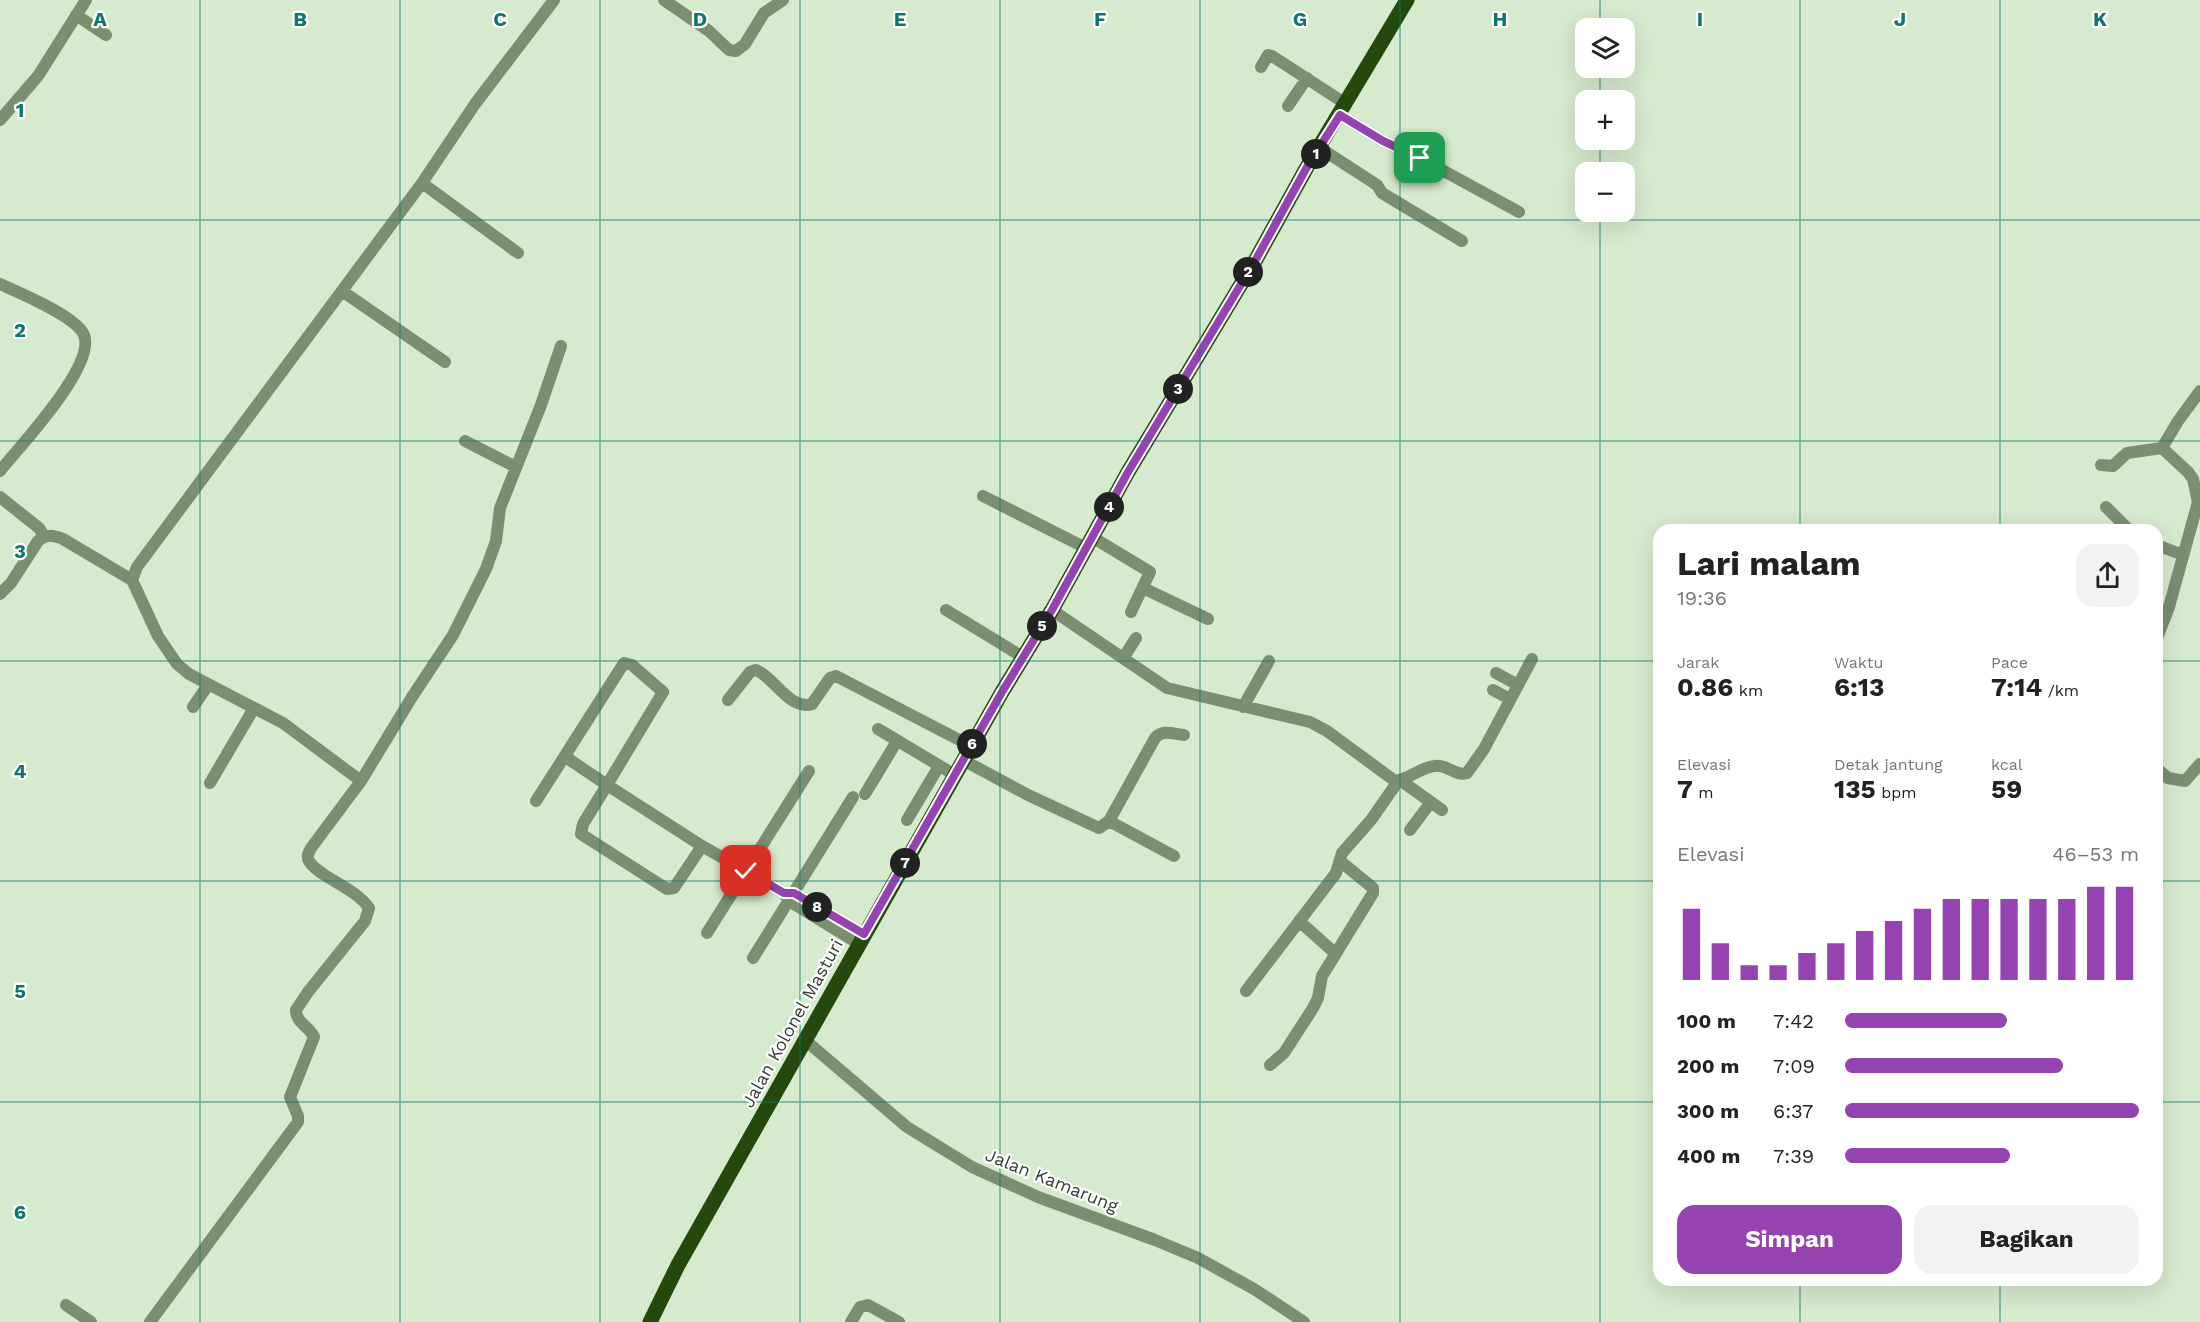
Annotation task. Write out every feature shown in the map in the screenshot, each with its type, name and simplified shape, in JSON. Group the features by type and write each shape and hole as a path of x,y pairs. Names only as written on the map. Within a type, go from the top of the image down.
{"main road":[{"name":"Jalan Kolonel Masturi","path":"650,1322 678,1265 952,779 1052,610 1128,472 1249,271 1407,0"}],"street":[{"path":"0,120 38,76 86,0"},
{"path":"132,580 137,567 422,183 475,104 554,0"},
{"path":"664,0 709,31 729,50 735,51 745,44 764,13 783,0"},
{"path":"76,15 106,34"},
{"path":"1261,67 1268,56 1272,56 1306,78 1383,141 1420,158 1519,212"},
{"path":"1288,106 1306,78"},
{"path":"1320,148 1377,185 1382,193 1462,240"},
{"path":"422,183 518,253"},
{"path":"0,284 61,314 84,333 86,342 74,377 0,471"},
{"path":"342,291 445,362"},
{"path":"150,1322 298,1122 290,1098 314,1037 312,1032 299,1020 296,1010 365,921 369,908 354,893 316,869 308,857 311,848 361,781 453,635 491,556 496,541 500,508 541,405 561,346"},
{"path":"2162,448 2200,391"},
{"path":"465,441 516,467"},
{"path":"2101,465 2113,466 2127,453 2162,448"},
{"path":"2162,448 2188,472 2199,496 2163,624"},
{"path":"984,496 1150,572 1131,612"},
{"path":"0,497 39,528 44,536"},
{"path":"2106,507 2123,524"},
{"path":"0,594 11,583 44,536 63,539 132,580 158,636 177,664 189,674 295,730 361,781"},
{"path":"2163,547 2183,555"},
{"path":"1143,588 1208,619"},
{"path":"946,610 1023,657"},
{"path":"1052,610 1167,688 1316,725 1442,810"},
{"path":"1124,657 1136,638"},
{"path":"1246,991 1336,873 1345,850 1371,820 1397,780 1434,766 1446,767 1461,774 1467,773 1484,749 1532,659"},
{"path":"1244,707 1269,661"},
{"path":"536,801 621,665 632,664 661,688 662,694 581,830 584,837 671,890 702,846"},
{"path":"728,700 750,672 756,670 794,702 804,706 812,704 830,678 836,676 1091,826 1099,828 1109,821 1155,738 1160,733 1166,732 1184,735"},
{"path":"1496,674 1518,685"},
{"path":"193,707 208,685"},
{"path":"1493,690 1510,699"},
{"path":"210,783 254,708"},
{"path":"878,729 952,779"},
{"path":"753,958 789,896 897,741"},
{"path":"566,754 570,760 702,846 861,939"},
{"path":"2163,774 2168,778 2185,781 2200,764"},
{"path":"907,820 937,770"},
{"path":"708,933 809,771"},
{"path":"1410,830 1431,802"},
{"path":"1109,821 1174,856"},
{"path":"1270,1065 1284,1053 1313,1008 1318,998 1322,976 1374,891 1340,861"},
{"path":"1299,921 1336,954"},
{"name":"Jalan Kamarung","path":"805,1040 907,1127 972,1167 1038,1197 1198,1258 1254,1289 1304,1322"},
{"path":"66,1305 91,1322"},
{"path":"851,1322 860,1307 868,1305 899,1322"}],"route":[{"path":"746,871 784,893 794,893 864,934 1002,692 1052,610 1128,472 1255,261 1307,167 1340,115 1383,141 1420,158"}]}
